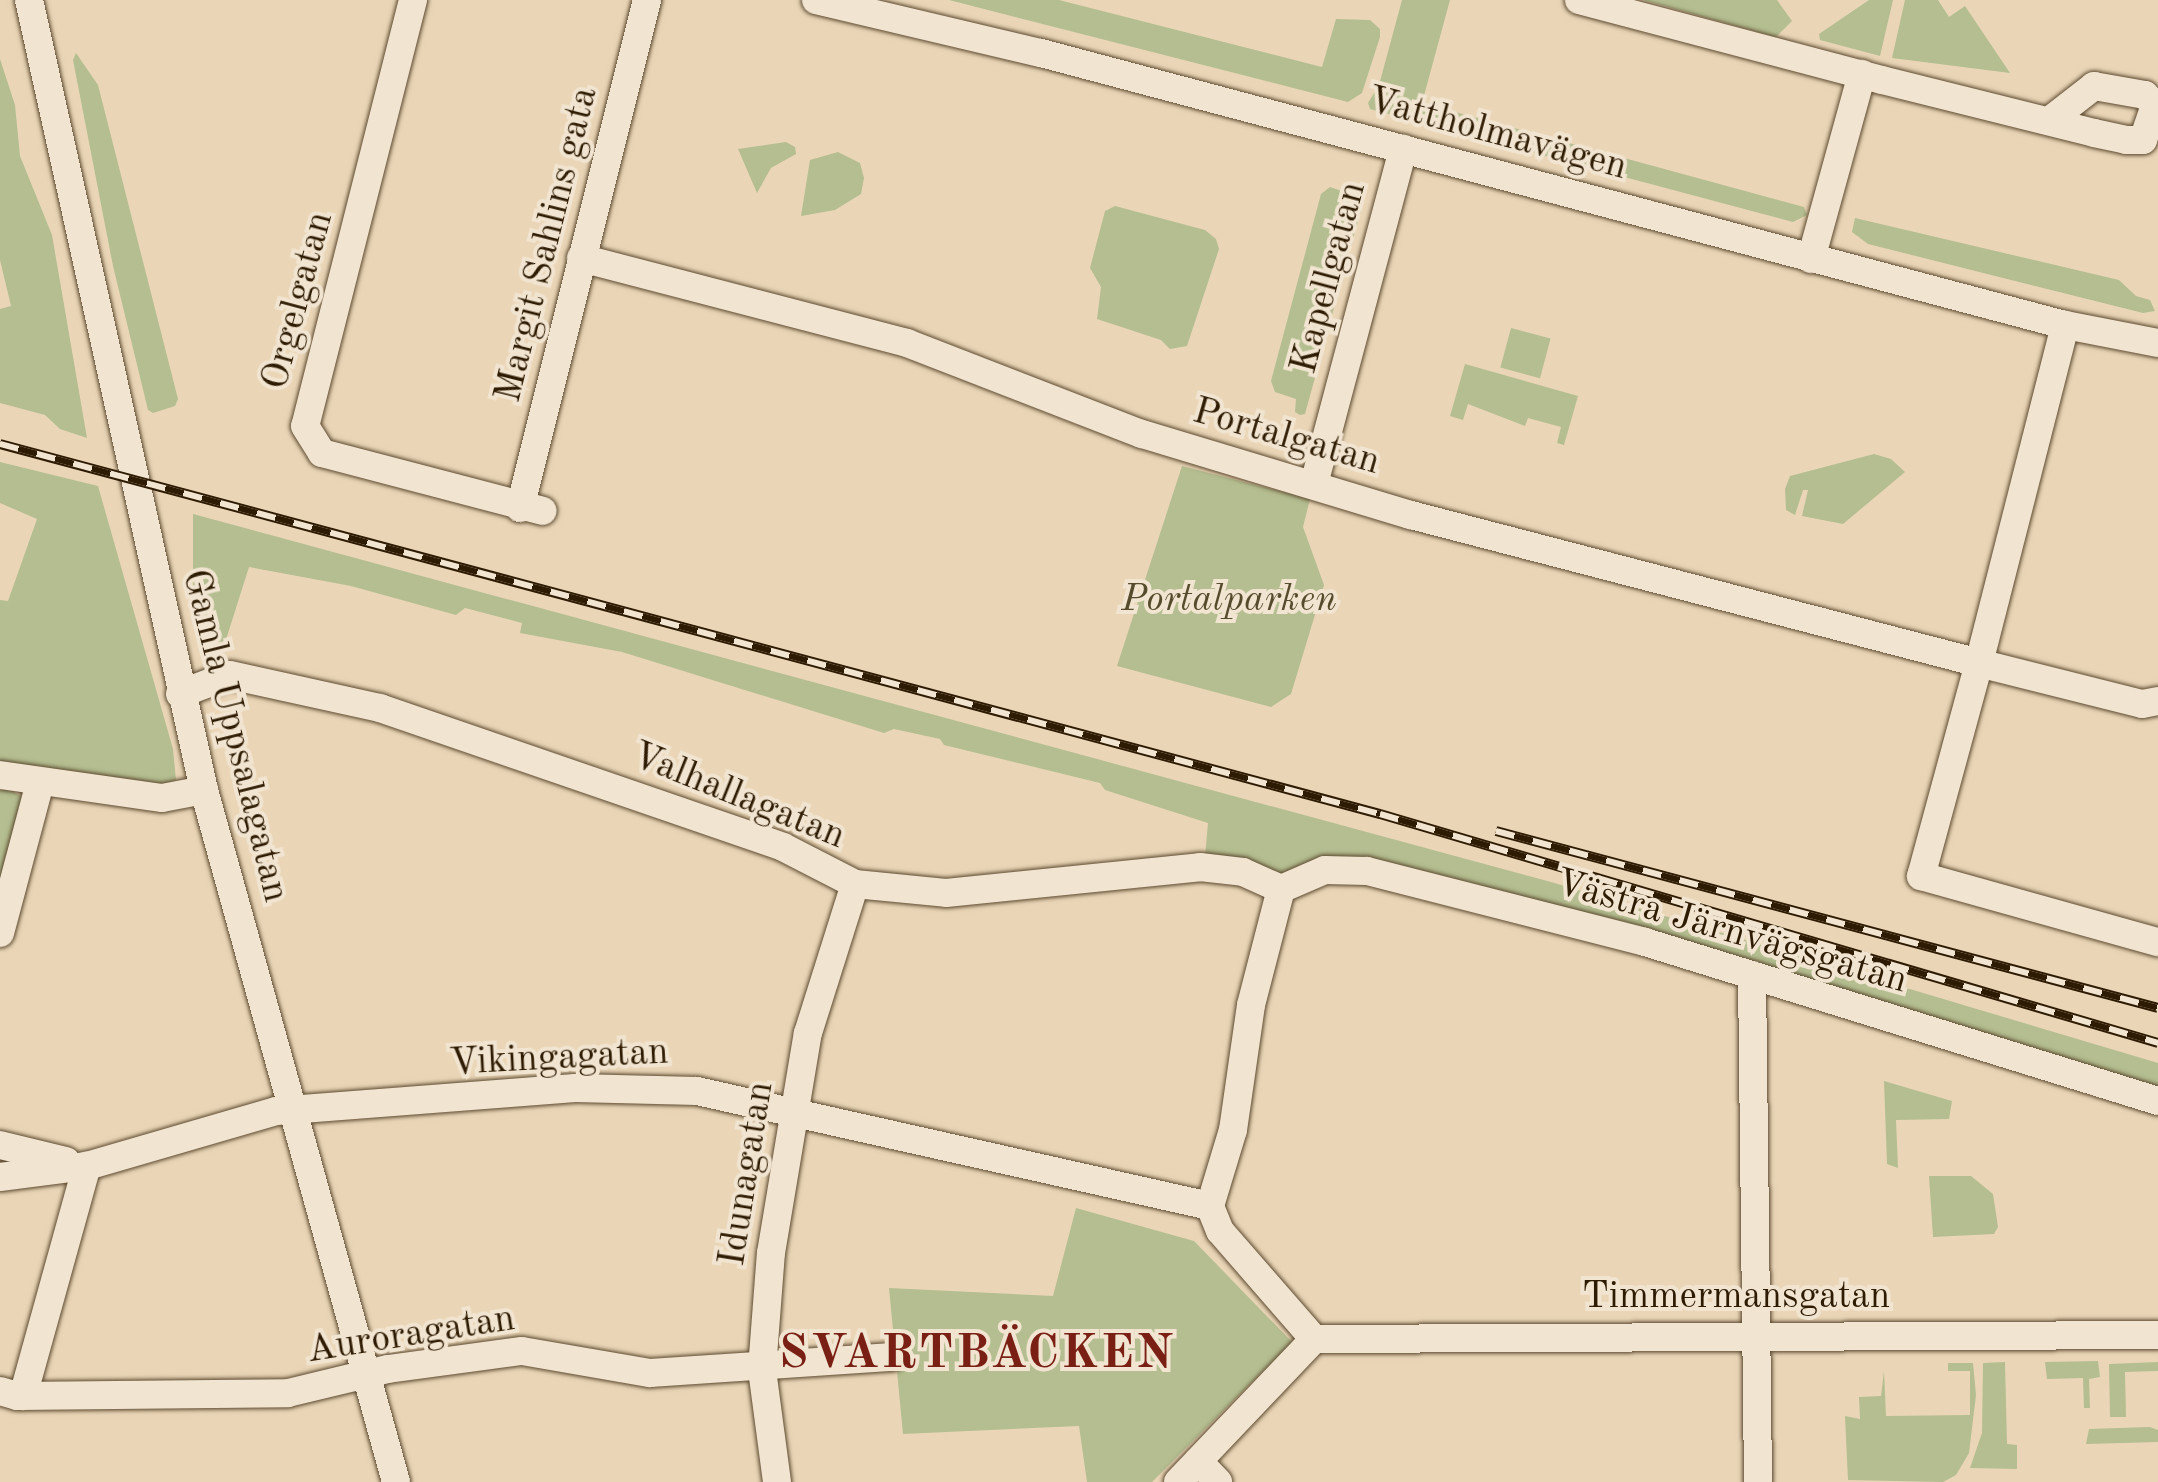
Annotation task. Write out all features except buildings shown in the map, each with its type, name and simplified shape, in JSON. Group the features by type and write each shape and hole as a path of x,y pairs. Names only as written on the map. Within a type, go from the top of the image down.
{"street":[{"name":"Gamla Uppsalagatan","path":"29,0 180,694 396,1482"},
{"name":"Orgelgatan","path":"412,0 305,426 322,453 532,509"},
{"name":"Margit Sahlins gata","path":"532,509 580,258 647,0"},
{"name":"Vattholmavägen","path":"816,0 1403,149 2064,325 2158,343"},
{"path":"1578,0 2050,121"},
{"path":"1811,260 1862,74"},
{"name":"Kapellgatan","path":"1314,484 1403,149"},
{"name":"Portalgatan","path":"580,258 906,343 1142,434 1412,514 1979,663 2142,704 2158,702"},
{"path":"2064,325 1921,876 2158,942"},
{"name":"Valhallagatan","path":"180,694 230,676 380,708 783,847 855,884 946,894 1200,867 1244,872 1281,889"},
{"path":"0,775 40,784 162,798 204,790"},
{"path":"0,933 40,784"},
{"name":"Västra Järnvägsgatan","path":"1281,889 1325,870 1368,870 1752,975 2158,1101"},
{"name":"Idunagatan","path":"777,1482 762,1369 771,1253 808,1033 855,884"},
{"path":"1178,1482 1314,1339 1220,1230 1210,1206 1234,1130 1251,1006 1281,889"},
{"path":"1752,975 1758,1482"},
{"name":"Vikingagatan","path":"0,1177 88,1166 276,1111 575,1088 696,1091 793,1116 1210,1206"},
{"name":"Vikingagatan","path":"0,1145 88,1166"},
{"path":"11,1394 88,1166"},
{"name":"Timmermansgatan","path":"1314,1339 2158,1335"},
{"name":"Auroragatan","path":"11,1394 288,1393 366,1374 522,1351 622,1370 762,1369 892,1357"},
{"path":"1198,1461 1218,1482"}],"green space":[{"path":"949,0 1059,0 1322,67 1336,19 1370,20 1380,29 1380,37 1362,93 1348,102"},
{"path":"1402,0 1450,0 1422,103 1804,207 1807,215 1793,222 1370,109 1368,103 1379,85"},
{"path":"1643,0 1777,0 1792,21 1776,37"},
{"path":"1869,0 1893,0 1880,56 1820,40 1819,34"},
{"path":"1905,0 1938,0 1949,17 1965,6 2010,73 1892,58"},
{"path":"76,53 98,85 178,399 175,406 153,413 148,410 113,266 73,60"},
{"path":"0,59 15,105 20,156 52,235 87,438 60,429 45,415 0,403 0,309 11,306 0,260"},
{"path":"786,142 795,147 796,154 771,168 757,193 738,149"},
{"path":"838,152 860,163 864,178 861,194 835,210 801,216 810,160"},
{"path":"1330,187 1359,197 1362,206 1305,414 1300,415 1295,412 1296,399 1275,392 1271,381 1321,194"},
{"path":"1115,206 1205,230 1216,239 1219,249 1187,346 1170,349 1161,340 1097,319 1101,287 1090,268 1105,211"},
{"path":"1855,218 2119,280 2136,296 2150,300 2155,311 2143,313 1868,244 1852,232"},
{"path":"1511,328 1551,339 1540,378 1500,368"},
{"path":"1465,364 1578,396 1564,445 1557,443 1561,427 1528,418 1525,426 1468,404 1463,420 1450,416"},
{"path":"1874,454 1891,459 1905,472 1843,524 1802,516 1808,490 1803,490 1795,515 1786,510 1785,489 1790,476"},
{"path":"0,462 98,486 173,749 176,780 161,788 46,776 0,762 0,600 8,601 37,519 0,503"},
{"name":"Portalparken","path":"1182,466 1310,499 1303,527 1324,585 1291,694 1271,707 1117,666"},
{"path":"193,514 1551,882 2158,1063 2158,1092 1477,893 1297,878 1205,857 1208,823 1105,790 1100,783 944,745 940,739 894,729 884,733 622,652 520,633 522,623 465,608 456,615 351,586 249,567 217,668 206,670 193,595"},
{"path":"6,787 25,799 0,891 0,791"},
{"path":"1884,1081 1952,1101 1949,1119 1896,1120 1898,1168 1887,1164"},
{"path":"1929,1176 1971,1176 1993,1194 1998,1227 1994,1234 1933,1237"},
{"path":"1076,1208 1194,1241 1292,1342 1152,1482 1087,1482 1079,1426 903,1434 889,1288 1053,1296"},
{"path":"2098,1361 2100,1377 2089,1379 2090,1408 2084,1408 2083,1378 2047,1379 2045,1362"},
{"path":"2005,1362 2007,1444 2017,1445 2017,1469 1970,1468 1982,1433 1983,1363"},
{"path":"2158,1362 2158,1371 2125,1372 2126,1417 2110,1417 2109,1364"},
{"path":"1948,1363 1973,1363 1976,1395 1969,1453 1956,1475 1943,1482 1848,1480 1845,1416 1860,1419 1859,1397 1881,1396 1884,1371 1886,1416 1970,1415 1970,1371 1948,1371"},
{"path":"2089,1429 2158,1430 2158,1442 2086,1444"}],"railway":[{"path":"0,444 1380,814 2158,1043"},
{"path":"1496,831 2158,1008"}],"district":[{"name":"SVARTBÄCKEN","path":"977,1355"}]}
